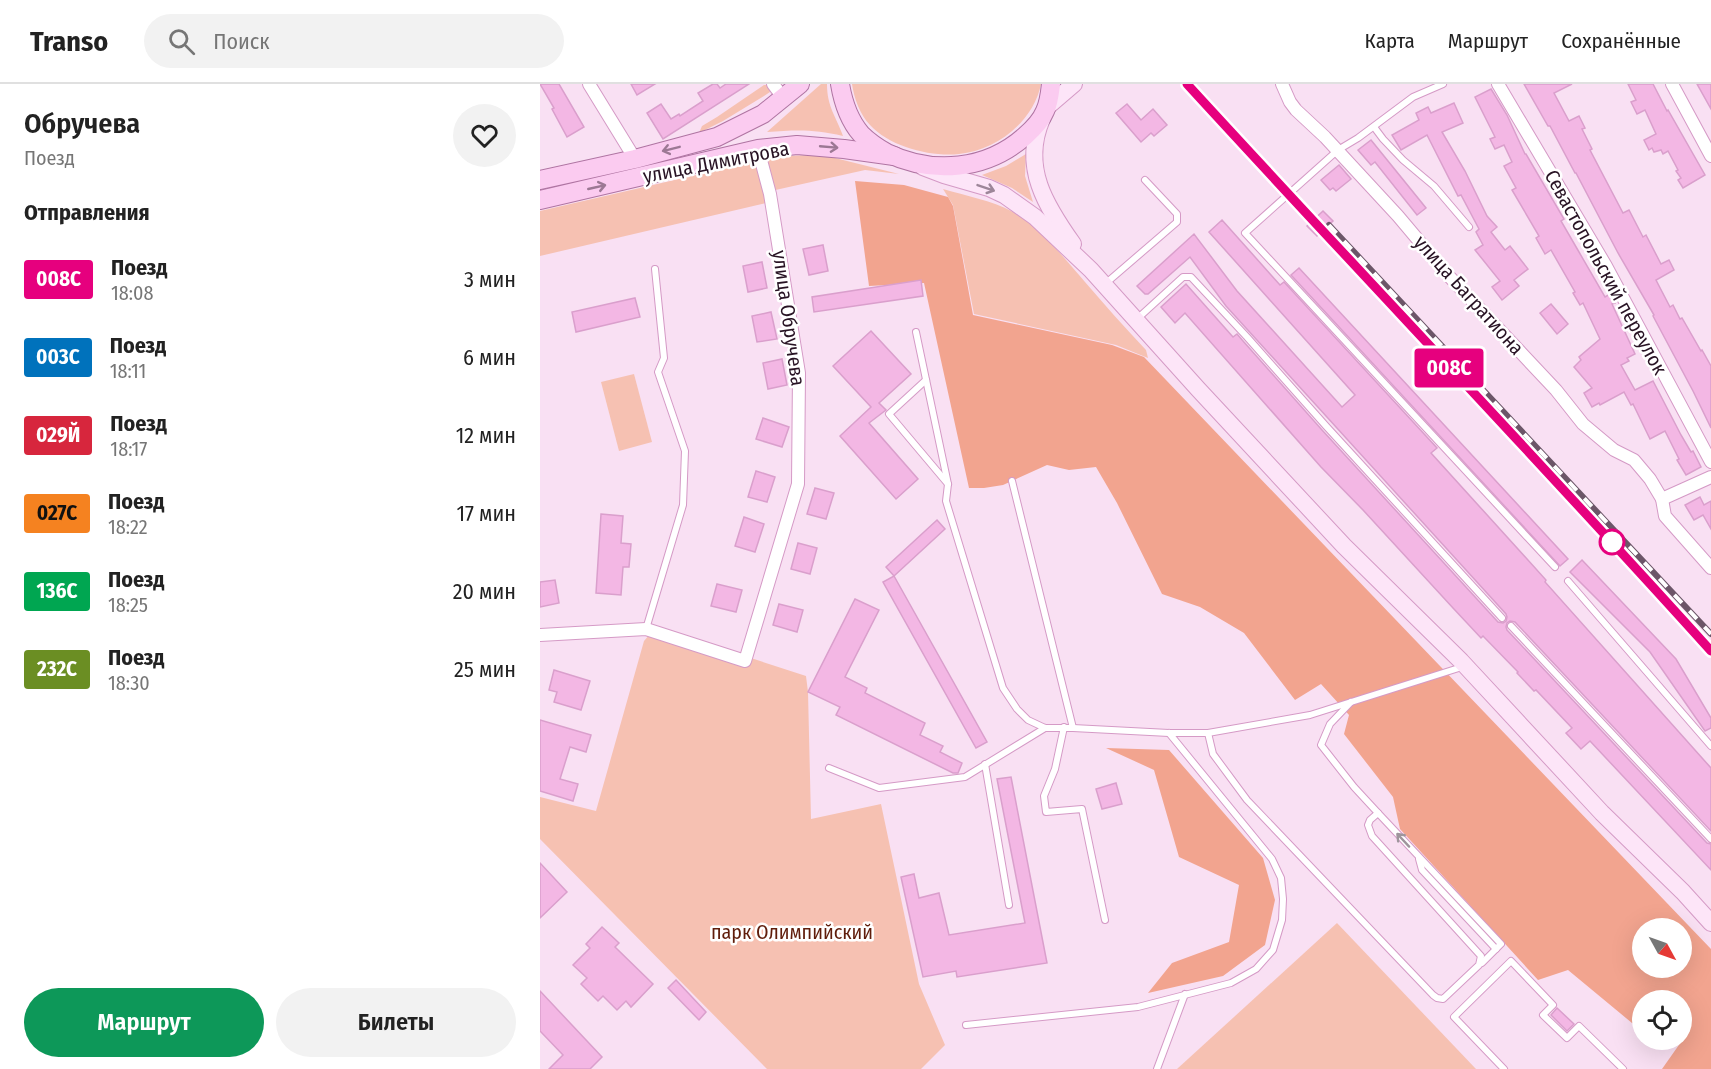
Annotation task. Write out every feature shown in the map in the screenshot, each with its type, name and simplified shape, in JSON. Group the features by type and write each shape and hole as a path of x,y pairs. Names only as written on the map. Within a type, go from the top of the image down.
{"main road":[{"name":"улица Димитрова","path":"540,180 635,159 727,133 755,119 784,99 800,84"},
{"name":"улица Димитрова","path":"840,84 846,109 860,132 874,145 903,159"},
{"path":"1045,111 1051,84"},
{"name":"улица Димитрова","path":"540,200 758,149 797,145 844,149 948,167 966,165 1008,150 1033,128 1045,111"}],"street":[{"path":"589,84 635,159"},
{"path":"773,84 784,99"},
{"name":"улица Димитрова","path":"1045,111 1074,84"},
{"name":"улица Багратиона","path":"1282,84 1296,110 1338,150 1446,273 1556,390 1583,424 1614,450 1634,460 1650,479 1662,499 1665,516 1711,568"},
{"name":"Севастопольский переулок","path":"1498,84 1606,266 1711,462"},
{"path":"1672,84 1711,156"},
{"path":"1045,111 1034,144 1039,187 1052,213 1091,270"},
{"name":"улица Обручева","path":"646,629 745,661 798,484 799,372 770,194 758,149"},
{"path":"903,159 1004,195 1029,213 1091,270 1344,546 1466,666 1602,813 1683,892 1711,923"},
{"path":"1662,499 1711,477"},
{"path":"540,634 646,629"}],"lane":[{"path":"1443,84 1413,98 1338,150 1245,233 1555,567"},
{"path":"1374,127 1383,140 1403,160 1434,186 1469,227"},
{"path":"1104,284 1178,222 1177,214 1145,180"},
{"path":"646,629 683,505 685,451 658,372 664,358 655,269"},
{"path":"1136,319 1183,277 1191,277 1502,618"},
{"path":"915,332 948,484 946,501 1003,688 1017,709 1028,720 1045,728 1208,733 1310,715 1466,666"},
{"path":"926,380 889,414 948,484"},
{"path":"1012,481 1073,728"},
{"path":"1568,581 1711,746"},
{"path":"1511,626 1711,839"},
{"path":"1208,733 1213,754 1247,800 1433,995 1440,999 1446,998 1498,946 1422,870 1418,855 1354,787 1321,745 1330,723 1352,702"},
{"path":"830,768 879,788 965,777 1045,728"},
{"path":"1064,728 1055,769 1044,796 1046,812 1082,808 1105,920"},
{"path":"966,1025 1138,1007 1232,983 1256,969 1273,950 1282,920 1283,899 1281,878 1272,859 1169,733"},
{"path":"986,764 1009,905"},
{"path":"1378,813 1368,825 1372,836 1479,952 1481,959 1479,965"},
{"path":"1504,1069 1454,1017 1511,961 1553,1005 1543,1015 1551,1023 1567,1038 1580,1026 1623,1069"},
{"path":"1157,1069 1185,994"}],"green space":[{"path":"821,84 827,84 830,105 843,136 805,131 767,132"},
{"path":"852,84 1041,84 1030,110 1011,132 973,152 948,155 912,149 878,133 860,111"},
{"path":"764,85 768,85 770,92 699,133 702,126"},
{"path":"1026,154 1025,176 1033,202 1012,188 982,175 1006,166"},
{"path":"810,155 835,158 899,174 865,170 771,191 765,160"},
{"path":"757,161 766,203 540,256 540,211"},
{"path":"943,189 996,204 1032,225 1146,350 1148,358 1116,345 974,314 953,205"},
{"path":"634,374 652,442 619,451 601,382"},
{"name":"парк Олимпийский","path":"656,627 806,676 811,819 881,804 919,984 945,1045 921,1069 767,1069 540,839 540,797 596,811 644,641"},
{"path":"1337,923 1476,1069 1177,1069"}],"shaded area":[{"path":"855,181 904,185 948,197 953,206 973,315 1112,345 1144,357 1681,918 1632,918 1632,978 1692,978 1692,929 1711,949 1711,1069 1662,1069 1675,1050 1692,1050 1692,990 1632,990 1632,1023 1568,970 1538,980 1400,829 1393,797 1344,734 1349,715 1321,684 1295,700 1244,633 1200,607 1162,594 1117,503 1096,467 1069,470 1047,465 1003,485 969,488 924,283 869,286"},
{"path":"1106,748 1169,750 1263,858 1275,900 1265,945 1223,976 1148,993 1172,963 1229,942 1239,885 1179,857 1154,770"}],"building":[{"path":"540,84 559,84 584,127 567,137"},
{"path":"631,84 655,84 637,95"},
{"path":"717,84 720,88 726,84 749,84 663,139 647,113 661,104 671,119 679,114 680,116 703,101 698,93"},
{"path":"1524,84 1572,84 1554,93 1569,121 1579,116 1585,128 1582,129 1592,149 1590,150 1623,213 1629,210 1643,237 1646,235 1661,264 1669,260 1674,270 1656,280 1670,307 1673,305 1711,366 1711,428 1654,315 1550,126"},
{"path":"1628,84 1653,84 1705,175 1683,188 1678,180 1681,178 1676,171 1678,170 1668,151 1663,154 1661,150 1654,152 1652,148 1649,150 1644,140 1656,134 1645,110 1637,114 1631,102 1636,100"},
{"path":"1697,84 1711,84 1711,109"},
{"path":"1491,89 1507,115 1525,154 1564,219 1561,221 1605,297 1610,294 1615,303 1612,304 1635,354 1621,365 1635,390 1653,381 1681,435 1691,452 1693,451 1701,467 1686,475 1665,431 1650,439 1633,404 1631,405 1624,392 1592,407 1584,393 1592,388 1574,367 1581,360 1579,357 1600,339 1583,303 1580,305 1551,250 1545,254 1536,238 1539,236 1512,190 1516,188 1504,166 1512,162 1504,145 1495,149 1490,139 1495,137 1475,97"},
{"path":"1454,103 1463,123 1442,132 1465,171 1487,216 1497,227 1491,232 1505,250 1510,246 1528,269 1514,280 1519,286 1502,300 1492,287 1500,281 1475,250 1483,245 1476,232 1479,229 1461,195 1458,196 1427,135 1401,150 1392,135 1419,120 1416,113 1428,107 1431,113"},
{"path":"1127,104 1141,120 1153,109 1167,125 1154,136 1151,133 1141,142 1116,113"},
{"path":"1371,140 1426,208 1417,215 1375,162 1371,165 1358,150"},
{"path":"1339,165 1351,179 1336,191 1333,188 1330,190 1321,180"},
{"path":"1323,211 1333,221 1317,236 1307,226"},
{"path":"1222,220 1280,285 1284,282 1437,448 1431,453 1711,768 1711,831 1515,622 1507,623 1507,630 1707,843 1711,844 1711,870 1590,741 1581,749 1566,733 1572,728 1483,636 1481,638 1321,467 1185,313 1175,323 1161,307 1186,284 1233,337 1237,334 1498,622 1506,621 1506,614 1226,306 1190,257 1148,294 1137,286 1194,234 1237,291 1342,407 1355,395 1209,232"},
{"path":"823,245 828,271 809,275 803,249"},
{"path":"762,262 767,288 748,292 743,266"},
{"path":"1299,268 1568,559 1560,566 1291,275"},
{"path":"921,280 923,296 814,312 812,297"},
{"path":"635,298 640,317 576,332 572,312"},
{"path":"1551,304 1568,324 1557,334 1540,313"},
{"path":"771,312 777,339 757,342 752,316"},
{"path":"871,331 911,374 879,403 886,410 869,423 918,479 896,499 840,436 871,407 833,366"},
{"path":"782,359 787,385 768,389 763,363"},
{"path":"763,418 789,427 782,447 756,439"},
{"path":"756,471 775,477 767,502 748,497"},
{"path":"815,488 834,493 826,519 807,514"},
{"path":"1700,497 1704,505 1711,501 1711,529 1703,515 1694,520 1685,505"},
{"path":"601,514 623,516 621,543 631,544 629,567 623,567 621,595 596,593"},
{"path":"744,517 764,524 755,552 735,546"},
{"path":"937,520 945,529 894,576 886,567"},
{"path":"798,543 817,548 810,574 791,569"},
{"path":"1582,560 1676,659 1711,718 1711,728 1705,731 1650,652 1570,572"},
{"path":"894,576 987,742 976,748 883,582"},
{"path":"555,580 559,603 540,607 540,582"},
{"path":"717,584 742,590 736,612 711,606"},
{"path":"855,599 879,610 845,677 867,688 865,693 925,723 920,735 943,746 940,752 962,763 958,773 953,773 836,715 840,707 808,692"},
{"path":"779,604 803,610 797,632 773,625"},
{"path":"554,670 590,681 581,710 554,702 557,692 549,690"},
{"path":"540,720 591,735 586,752 570,747 560,779 578,784 573,801 540,791"},
{"path":"1011,777 1047,963 957,977 956,971 923,977 901,877 914,874 919,898 939,893 949,935 1025,923 997,779"},
{"path":"1116,783 1122,804 1102,809 1096,789"},
{"path":"540,863 567,892 540,918"},
{"path":"602,927 619,943 615,947 653,984 631,1007 626,1001 617,1010 603,996 598,1001 581,984 587,978 573,965 590,948 586,944"},
{"path":"676,980 706,1012 699,1020 668,988"},
{"path":"540,991 602,1057 590,1069 549,1069 563,1055 540,1031"},
{"path":"1557,1008 1574,1024 1567,1031 1551,1015"}],"railway":[{"path":"1329,225 1711,634"},
{"path":"1322,232 1711,651"}],"train":[{"name":"008С","path":"1187,84 1711,651"}]}
